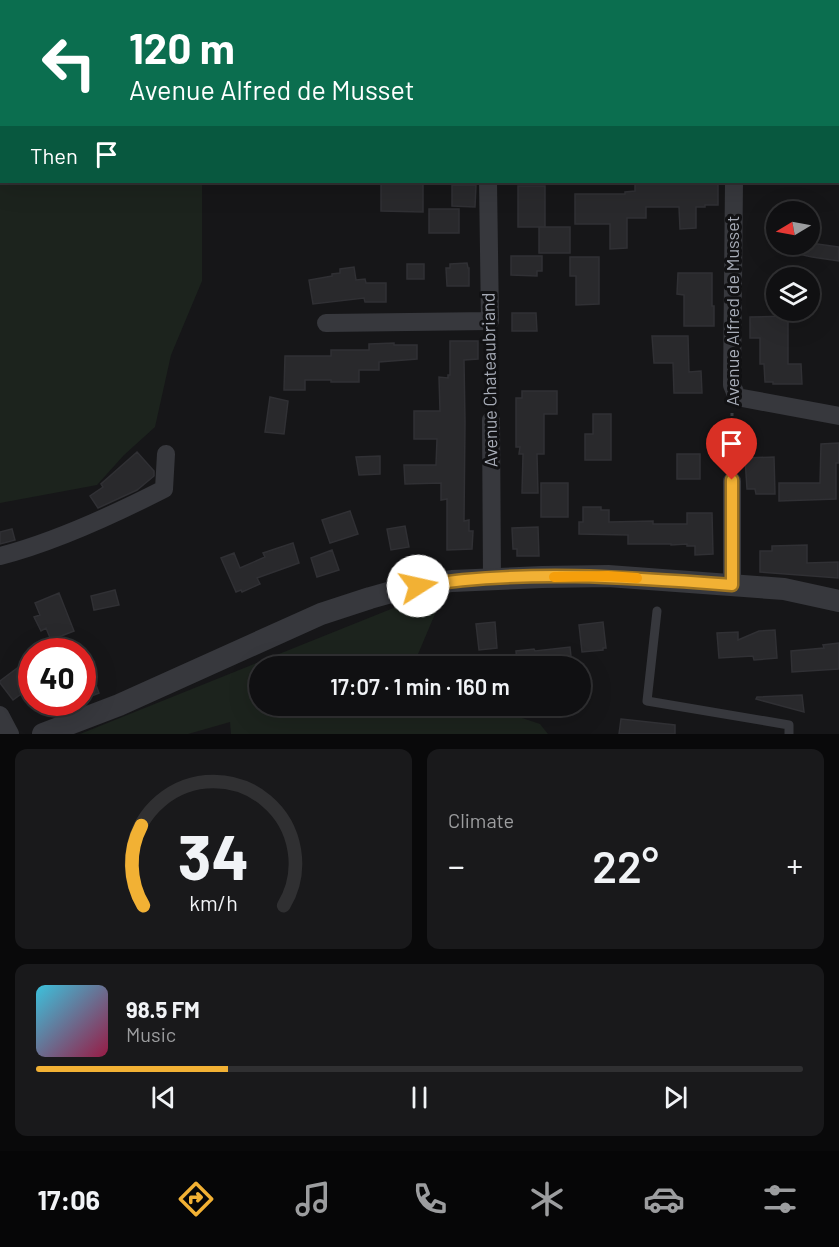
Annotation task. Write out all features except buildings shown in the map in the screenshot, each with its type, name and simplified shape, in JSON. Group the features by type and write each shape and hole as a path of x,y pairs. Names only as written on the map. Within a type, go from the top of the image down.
{"street":[{"name":"Avenue Chateaubriand","path":"488,183 490,321"},
{"name":"Avenue Alfred de Musset","path":"732,385 734,183"},
{"path":"326,323 490,321"},
{"path":"732,385 738,397 839,416"},
{"name":"Avenue Chateaubriand","path":"491,420 492,579"},
{"path":"0,556 24,550 121,511 164,489 166,454"},
{"path":"732,480 732,585"},
{"path":"43,734 119,705 321,614 402,589 452,581 608,576 784,589 839,601"},
{"path":"0,714 10,734"}],"lane":[{"path":"657,611 647,701 789,725 789,734"}],"path":[{"name":"Avenue Chateaubriand","path":"490,321 491,420"},
{"name":"Avenue Alfred de Musset","path":"732,385 732,480"}],"shaded area":[{"path":"0,183 202,183 202,281 171,355 155,427 124,455 97,485 0,503"},
{"path":"411,601 440,602 417,656 274,656"},
{"path":"249,666 249,716 516,716 540,724 548,734 231,734 230,722 188,734 80,734"}],"slow traffic":[{"path":"554,577 637,578"}],"route":[{"path":"418,586 452,581 608,576 732,585 732,480"}]}
